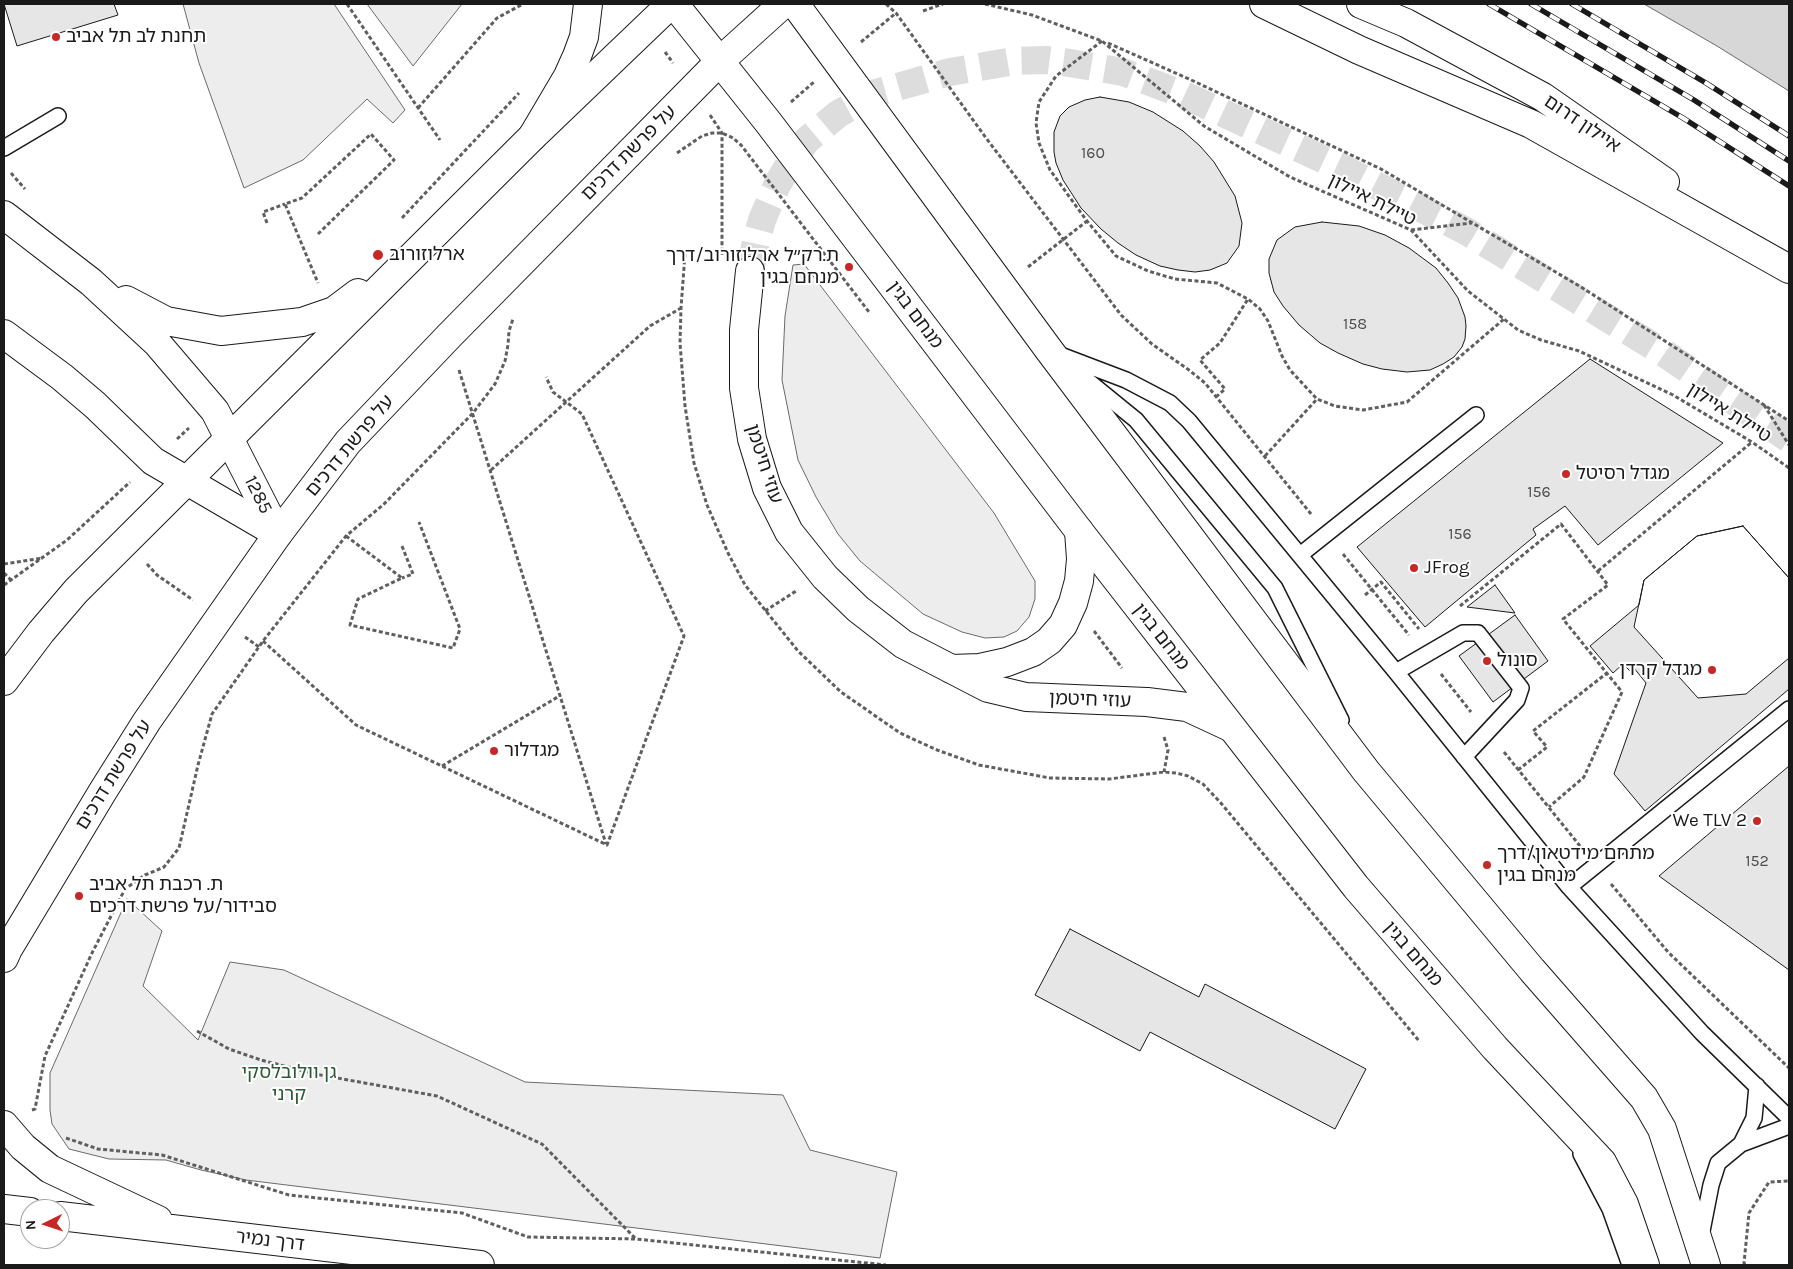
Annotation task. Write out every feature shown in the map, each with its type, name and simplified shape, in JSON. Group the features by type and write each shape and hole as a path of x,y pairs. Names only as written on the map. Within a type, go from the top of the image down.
{"main road":[{"path":"532,137 568,76 577,56 584,37 588,4"},
{"path":"4,681 41,632 76,591 532,137 673,4"},
{"name":"מנחם בגין","path":"673,4 768,122 1079,531 1356,887 1495,1048 1602,1162 1624,1204 1646,1265"},
{"name":"על פרשת דרכים","path":"4,958 13,940 147,721 278,534 348,442 448,336 720,61 783,4"},
{"path":"795,4 1049,350 1366,771 1532,970 1644,1098 1662,1129 1702,1255"},
{"path":"1264,4 1359,50 1531,124 1789,268"},
{"name":"איילון דרום","path":"1361,4 1406,23 1543,97 1789,268"},
{"name":"1285","path":"4,214 91,282 158,342 214,410 278,534"},
{"path":"91,282 166,321 221,331 302,322 334,311 414,254"},
{"name":"עוזי חיטמן","path":"750,271 744,330 744,388 752,439 767,488 790,532 825,577 858,609 903,644 988,688 1026,697 1147,702 1187,707 1230,727"},
{"name":"1285","path":"4,334 62,377 153,461 278,534"},
{"name":"עוזי חיטמן","path":"951,669 980,668 1007,662 1033,652 1050,640 1063,625 1073,603 1079,581 1081,559 1079,531"},
{"path":"4,1125 23,1147 50,1169 177,1230"},
{"path":"4,1209 20,1211"},
{"name":"דרך נמיר","path":"70,1217 480,1265"}],"lane":[{"path":"4,148 58,116"},
{"path":"1049,350 1126,380 1170,403 1195,427 1569,887 1702,1032 1789,1118"},
{"path":"1049,350 1136,420 1275,588 1366,771"},
{"path":"1300,555 1476,415"},
{"path":"1396,672 1463,633 1478,632 1521,688 1517,700 1464,757"},
{"path":"1569,887 1789,709"},
{"path":"1741,1144 1754,1118 1757,1086"},
{"path":"1556,1112 1589,1166 1610,1209 1630,1265"},
{"path":"1702,1255 1711,1185 1718,1163 1741,1144 1789,1126"}],"path":[{"path":"347,4 440,140"},
{"path":"418,108 497,18 523,4"},
{"path":"923,11 943,4"},
{"name":"טיילת איילון","path":"985,4 1032,15 1102,40 1204,126 1290,177 1411,230 1468,291 1518,330 1541,340 1580,351 1673,395 1752,442 1789,468"},
{"path":"1504,319 1406,402 1363,410 1335,406 1317,398 1290,370 1282,356 1268,321 1248,299 1217,283 1175,279 1148,271 1116,256 1087,221 1050,170 1039,143 1036,123 1039,102 1056,76 1102,40 1380,169 1581,287 1789,421"},
{"path":"397,224 521,91"},
{"path":"267,223 263,212 302,198 371,134 394,160 318,234"},
{"path":"10,173 29,194"},
{"path":"285,204 321,290"},
{"path":"1002,286 1087,221"},
{"path":"1411,230 1472,223"},
{"path":"1216,397 1225,389 1200,360 1220,343 1248,299"},
{"path":"491,470 650,326 681,308"},
{"path":"448,336 607,845"},
{"path":"546,377 553,392 582,414 684,636 607,845"},
{"path":"1266,456 1317,398"},
{"path":"1763,403 1789,445"},
{"path":"1598,571 1752,442"},
{"path":"4,585 67,540 99,510 157,575 259,647"},
{"path":"402,546 413,574 358,599 350,625 453,648 460,629 419,522"},
{"path":"1454,611 1561,524 1608,585 1563,619 1622,692 1584,777 1549,807"},
{"path":"346,536 402,578"},
{"path":"4,564 44,558"},
{"path":"4,573 11,580"},
{"path":"1345,610 1381,582 1424,635"},
{"path":"28,1113 34,1108 45,1056 92,953 125,889 145,875 164,867 179,848 212,714 263,641 356,725 607,845"},
{"path":"1518,770 1547,747 1533,730 1607,673"},
{"path":"442,766 560,695"},
{"path":"1164,772 1188,776 1203,784 1420,1042"},
{"path":"197,1031 229,1049 261,1060 315,1074 437,1096 542,1144 636,1239"},
{"path":"63,1138 98,1149 162,1155 289,1194 462,1213 528,1237 636,1239 886,1265"},
{"path":"1745,1265 1749,1213 1769,1182 1789,1181"}],"shaded area":[{"path":"183,4 334,4 405,110 393,123 367,99 303,160 244,188 199,63"},
{"path":"367,4 462,4 413,66"},
{"path":"1644,4 1789,4 1789,91 1717,46"},
{"path":"804,264 994,513 1035,581 1035,599 1029,617 1017,631 1004,637 985,638 962,632 923,614 860,561 838,534 816,497 798,460 782,380 785,316 793,265"},
{"name":"גן וולובלסקי קרני","path":"127,899 162,931 143,986 198,1040 230,962 284,970 525,1082 783,1095 810,1150 897,1172 880,1258 246,1180 166,1160 109,1159 69,1149 52,1124 50,1073"}],"building":[{"path":"4,4 114,4 118,15 17,46"},
{"path":"1100,97 1129,102 1153,112 1183,131 1214,162 1235,196 1242,223 1239,246 1227,263 1210,270 1195,272 1160,266 1136,255 1118,243 1101,229 1081,208 1063,180 1056,163 1054,132 1060,116 1069,107 1085,100"},
{"path":"1322,222 1359,226 1385,235 1409,248 1436,268 1458,298 1465,317 1465,339 1462,347 1454,357 1430,370 1407,372 1382,369 1363,364 1338,353 1320,343 1299,325 1274,292 1269,273 1269,259 1277,240 1295,227"},
{"name":"מגדל רסיטל","path":"1590,359 1723,443 1598,545 1565,506 1533,529 1536,535 1425,627 1357,547"},
{"name":"מגדל קרדן","path":"1743,526 1789,578 1789,689 1645,811 1614,774 1646,683 1634,668 1630,671 1623,664 1613,673 1590,646 1639,605 1644,580 1697,536"},
{"path":"1743,526 1789,578 1789,658 1746,694 1698,698 1634,627 1644,580 1697,536"},
{"path":"1495,585 1515,613 1467,607"},
{"path":"1515,615 1548,661 1493,702 1459,656"},
{"name":"We TLV 2","path":"1789,766 1789,970 1659,876"},
{"path":"1070,929 1199,997 1205,984 1366,1069 1335,1129 1150,1032 1140,1051 1035,995"}],"tunnel":[{"path":"750,271 762,220 777,185 793,158 807,140 838,114 876,93 950,72 1014,61 1047,60 1070,63 1123,72 1182,94 1340,167 1466,231 1664,353 1789,439"}],"railway":[{"path":"1489,4 1683,118 1789,186"},
{"path":"1531,4 1694,100 1789,161"},
{"path":"1572,4 1706,83 1789,136"}],"place":[{"name":"תחנת לב תל אביב","path":"56,37"},
{"name":"ארלוזורוב","path":"378,255"},
{"name":"ת.רק״ל ארלוזורוב/דרך מנחם בגין","path":"849,267"},
{"name":"מגדל רסיטל","path":"1566,474"},
{"name":"JFrog","path":"1414,568"},
{"name":"סונול","path":"1487,661"},
{"name":"מגדל קרדן","path":"1712,670"},
{"name":"מגדלור","path":"494,751"},
{"name":"We TLV 2","path":"1757,821"},
{"name":"מתחם מידטאון/דרך מנחם בגין","path":"1487,865"},
{"name":"ת. רכבת תל אביב סבידור/על פרשת דרכים","path":"79,896"}]}
